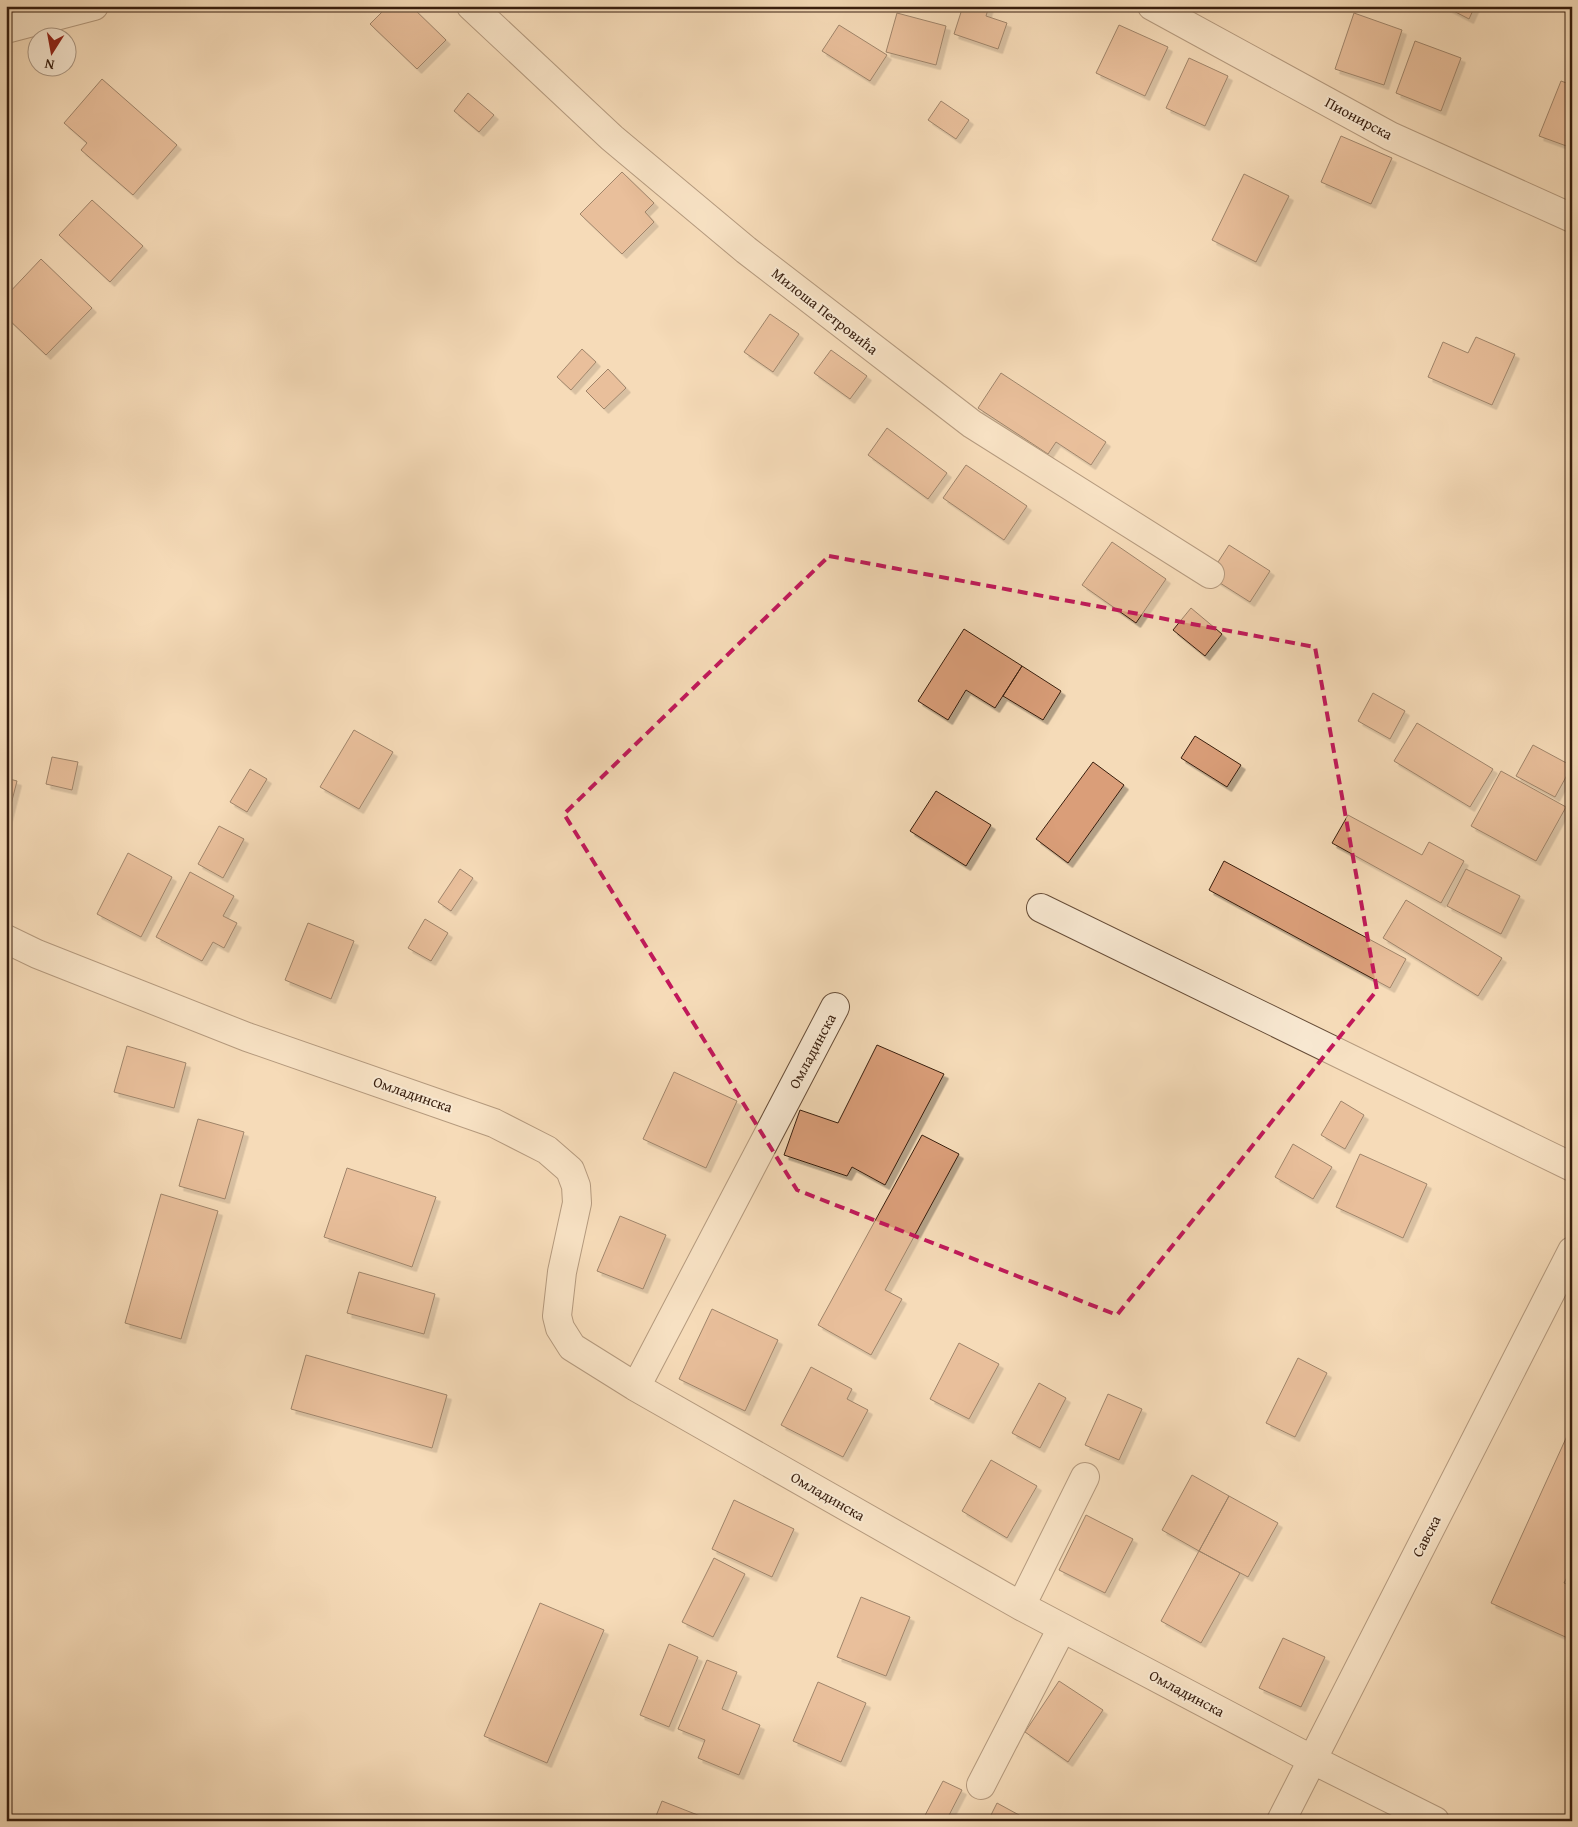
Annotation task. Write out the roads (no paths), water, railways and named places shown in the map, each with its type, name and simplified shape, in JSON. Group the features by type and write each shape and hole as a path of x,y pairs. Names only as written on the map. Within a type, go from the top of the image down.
{"street":[{"path":"6,29 94,6"},
{"name":"Милоша Петровића","path":"471,6 612,138 739,244 972,424 1210,574"},
{"name":"Пионирска","path":"1152,6 1390,136 1572,218"},
{"path":"1042,908 1572,1167"},
{"name":"Омладинска","path":"6,939 37,954 247,1036 494,1123 547,1150 570,1170 576,1186 577,1203 558,1299 557,1316 560,1328 572,1346 636,1387 1021,1606 1312,1759 1435,1821"},
{"name":"Омладинска","path":"636,1387 835,1007"},
{"name":"Савска","path":"1281,1821 1572,1251"},
{"path":"1021,1606 1085,1477"},
{"path":"981,1785 1062,1628"}]}
